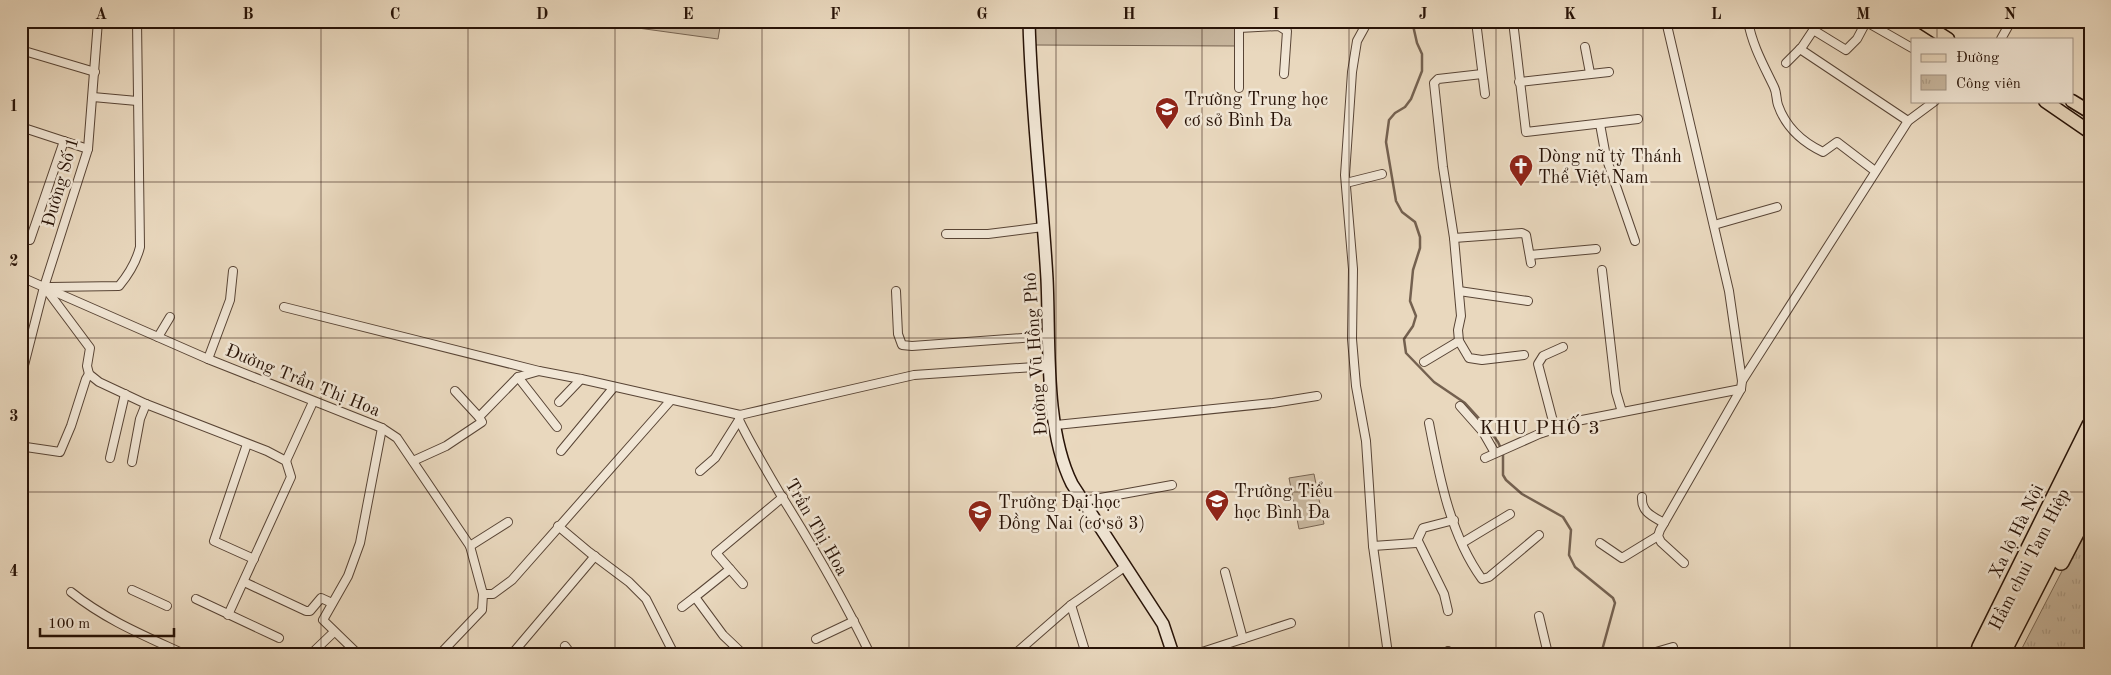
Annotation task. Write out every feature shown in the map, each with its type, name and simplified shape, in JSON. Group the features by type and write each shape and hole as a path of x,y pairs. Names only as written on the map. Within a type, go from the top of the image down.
{"highway":[{"name":"Xa lộ Hà Nội","path":"1978,654 1987,632 2090,425"},
{"name":"Hầm chui Tam Hiệp","path":"1987,654 2090,456"},
{"name":"Hầm chui Tam Hiệp","path":"2002,654 2090,482"},
{"path":"2012,654 2090,506"}],"main road":[{"path":"1920,21 1946,38"},
{"path":"2046,102 2090,132"},
{"path":"2074,102 2090,112"}],"street":[{"name":"Đường Số 1","path":"21,377 45,287 88,149 98,21"},
{"path":"45,287 119,286 130,273 138,258 140,247 137,21"},
{"name":"Đường Vũ Hồng Phô","path":"1029,21 1032,104 1043,227 1049,366 1056,425 1064,467 1072,484 1163,624 1173,654"},
{"path":"1368,21 1357,41 1352,72 1346,153 1346,183 1353,269 1352,339 1356,386 1366,441 1373,546 1388,654"},
{"path":"1476,21 1485,94"},
{"path":"1512,21 1526,132 1638,119"},
{"path":"1666,21 1729,292 1741,385"},
{"path":"1748,21 1761,63 1775,88 1784,120 1796,135 1823,152 1838,142 1875,171"},
{"path":"1809,21 1814,29 1846,50 1857,39 1866,24 1870,24 1911,47"},
{"path":"2002,38 2011,21"},
{"path":"1239,88 1239,24 1285,28 1287,31 1284,74"},
{"path":"1786,63 1800,49 1814,29"},
{"path":"1585,47 1590,73"},
{"path":"1800,49 1908,121"},
{"path":"21,50 95,72"},
{"path":"1519,82 1609,72"},
{"path":"1482,74 1438,79 1434,84 1443,166 1454,238 1461,316 1458,330 1459,341 1469,358 1482,360 1524,355"},
{"path":"93,97 138,101"},
{"path":"1600,543 1622,558 1658,536 1741,385 1875,171 1908,121 1934,102"},
{"path":"1600,124 1606,158 1635,241"},
{"path":"21,127 88,149"},
{"path":"30,240 64,141"},
{"path":"1346,183 1382,174"},
{"path":"1714,225 1777,207"},
{"path":"946,234 988,234 1043,227"},
{"path":"1454,238 1522,232 1526,235 1531,259 1596,249"},
{"path":"1602,270 1616,392 1622,412"},
{"path":"208,359 230,300 233,271"},
{"name":"Đường Trần Thị Hoa","path":"21,277 208,359 382,428 397,438 470,546 483,594"},
{"path":"45,287 90,348 86,366 89,374 99,382 146,404 286,461 292,477 228,615"},
{"path":"896,291 898,334 902,345 912,346 1049,336"},
{"path":"1459,291 1528,301"},
{"path":"284,307 539,371 582,379 739,418 914,375 1049,366"},
{"path":"158,337 170,317"},
{"path":"1424,362 1459,341"},
{"path":"1555,428 1538,364 1544,356 1564,347"},
{"path":"479,416 518,377 539,371"},
{"path":"26,447 60,452 89,374"},
{"path":"518,377 557,427"},
{"path":"559,402 582,379"},
{"path":"1485,458 1555,428 1582,420 1741,385"},
{"path":"561,451 614,387"},
{"path":"413,461 446,446 482,422 479,416 455,391"},
{"path":"110,458 125,394"},
{"path":"1056,425 1273,403 1317,396"},
{"path":"440,654 482,610 483,594 493,594 512,580 671,400"},
{"path":"286,461 314,402"},
{"path":"132,462 140,419 146,404"},
{"path":"1460,406 1483,432 1495,453"},
{"path":"700,471 715,458 739,418"},
{"name":"Trần Thị Hoa","path":"739,418 754,452 783,497 854,621 870,654"},
{"path":"1429,423 1437,463 1462,543 1472,565 1484,579 1539,535"},
{"path":"358,654 323,620 348,576 360,543 382,428"},
{"path":"247,444 214,541 254,560"},
{"path":"1084,501 1172,485"},
{"path":"743,584 716,553 783,497"},
{"path":"1642,497 1641,504 1644,510 1664,523"},
{"path":"1462,543 1510,514"},
{"path":"1373,546 1412,544 1418,541 1423,528 1454,520"},
{"path":"470,546 508,522"},
{"path":"558,526 629,582 646,599 674,654"},
{"path":"1658,536 1661,542 1684,563"},
{"path":"1418,541 1444,594 1448,611"},
{"path":"512,654 596,556"},
{"path":"1015,654 1071,605 1126,566"},
{"path":"682,607 730,569"},
{"path":"1225,572 1243,639"},
{"path":"244,582 306,611 310,611 321,598 332,604"},
{"path":"132,590 167,606"},
{"path":"71,592 94,610 118,624 184,654"},
{"path":"695,597 723,635 743,654"},
{"path":"196,599 278,638"},
{"path":"1071,605 1086,654"},
{"path":"1539,616 1548,654"},
{"path":"816,639 854,621"},
{"path":"1196,654 1291,623"},
{"path":"311,654 334,632"},
{"path":"565,646 571,654"},
{"path":"1649,654 1673,647"}],"green space":[{"path":"638,21 721,21 718,39 638,28"},
{"path":"1034,21 1236,21 1235,46 1034,45"},
{"path":"1314,474 1324,524 1299,529 1289,478"},
{"path":"2090,517 2090,650 2084,654 2019,654"}],"waterway":[{"path":"1412,21 1417,43 1422,54 1422,71 1411,99 1405,107 1395,113 1389,120 1386,142 1396,201 1402,212 1415,222 1420,237 1420,248 1413,270 1410,301 1416,316 1413,326 1404,339 1406,353 1434,382 1465,403 1486,426 1498,442 1503,453 1503,475 1506,480 1522,494 1563,517 1571,530 1569,555 1575,567 1613,598 1615,603 1601,654"}],"place":[{"name":"Trường Trung học cơ sở Bình Đa","path":"1167,130"},
{"name":"Dòng nữ tỳ Thánh Thể Việt Nam","path":"1521,187"},
{"name":"Trường Tiểu học Bình Đa","path":"1217,522"},
{"name":"Trường Đại học Đồng Nai (cơ sở 3)","path":"980,533"}],"district":[{"name":"KHU PHỐ 3","path":"1540,427"}]}
